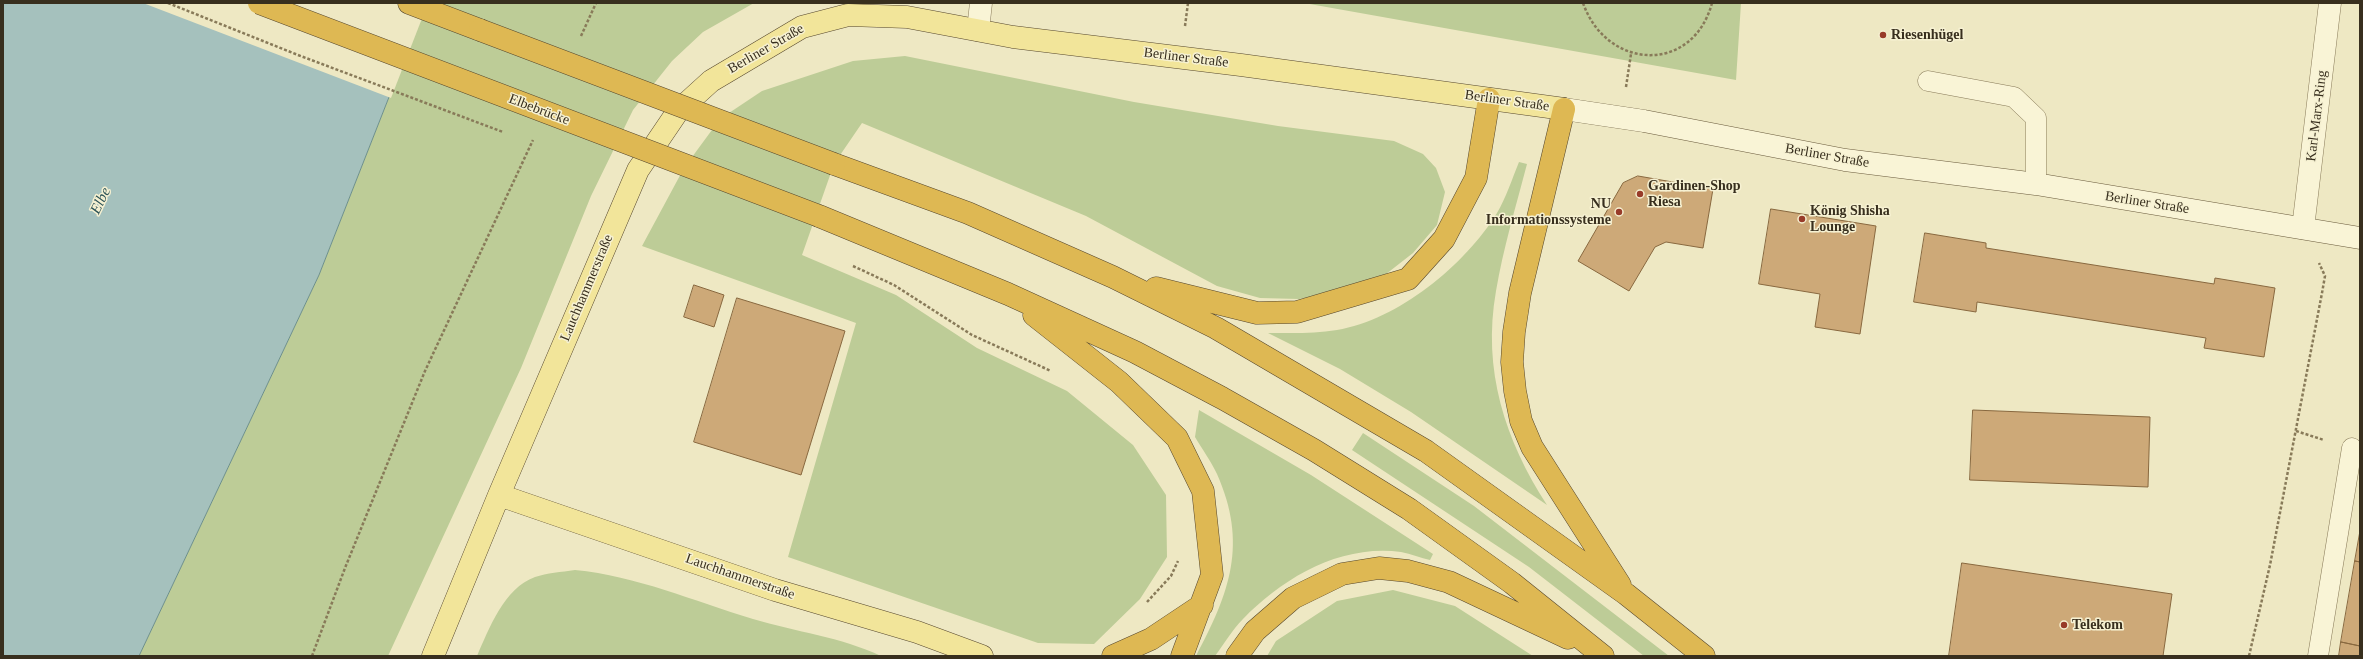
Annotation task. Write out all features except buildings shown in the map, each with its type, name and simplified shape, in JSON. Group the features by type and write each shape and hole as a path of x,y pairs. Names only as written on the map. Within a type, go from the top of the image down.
{"highway":[{"name":"Elbebrücke","path":"259,3 819,216 1008,294"},
{"path":"410,3 834,164 968,213 1113,277 1216,328 1426,451 1626,594 1704,656"},
{"path":"1113,277 1257,313 1297,312 1408,279 1444,239 1476,178 1489,99"},
{"path":"1564,109 1520,293 1513,347 1515,391 1521,421 1532,447 1626,594"},
{"path":"1008,294 1119,382 1177,438 1204,491 1212,575 1182,656"},
{"path":"1008,294 1135,352 1314,450 1422,518 1512,582 1600,654"},
{"path":"1237,656 1255,631 1293,598 1342,574 1379,568 1408,571 1450,582 1600,654"},
{"path":"1113,656 1151,639 1202,605"}],"main road":[{"path":"978,30 981,3"},
{"name":"Karl-Marx-Ring","path":"2303,228 2330,3"},
{"name":"Berliner Straße","path":"678,111 712,81 802,26 848,14 908,10 978,30 1013,37 1242,65 1564,109 1644,121 1845,160 2036,184 2360,238"},
{"name":"Lauchhammerstraße","path":"433,656 499,494 638,170 678,111"},
{"name":"Lauchhammerstraße","path":"499,494 775,590 917,632 982,656"}],"lane":[{"path":"1928,81 2014,97 2036,118 2036,184"},
{"path":"2318,656 2352,448"}],"path":[{"path":"580,39 596,3"},
{"path":"1185,21 1188,3"},
{"path":"1583,3 1588,18 1599,34 1614,46 1631,54 1654,56 1676,50 1695,36 1708,18 1712,3"},
{"path":"312,656 345,568 425,371 536,133"},
{"path":"2249,656 2270,565 2325,276 2303,228"},
{"path":"845,263 894,284 972,335 1054,372"},
{"path":"1142,608 1171,576 1180,556"}],"green space":[{"path":"426,3 754,3 703,32 672,61 633,110 591,196 521,368 388,656 139,656 319,275"},
{"path":"1304,3 1741,3 1736,80"},
{"path":"905,56 1134,102 1278,126 1394,141 1423,154 1436,168 1445,192 1437,225 1413,253 1381,278 1341,292 1299,299 1260,298 1217,286 1086,216 862,123 834,164 802,255 896,295 977,348 1067,391 1133,445 1166,495 1167,557 1140,599 1094,644 1038,643 788,557 856,323 642,246 684,168 720,119 762,91 853,61"},
{"path":"1519,162 1527,164 1502,259 1492,320 1492,349 1500,403 1509,430 1519,455 1547,505 1411,412 1340,369 1268,333 1311,333 1337,330 1360,324 1383,315 1406,302 1428,287 1448,270 1467,252 1483,233 1497,213"},
{"path":"1199,410 1311,475 1433,554 1430,560 1401,552 1378,551 1356,553 1314,567 1276,590 1259,604 1239,623 1215,656 1196,656 1208,633 1226,589 1231,567 1233,545 1232,523 1226,499 1215,469 1195,437"},
{"path":"1363,433 1474,506 1669,656 1644,656 1529,567 1352,450"},
{"path":"575,570 598,573 643,583 769,624 834,639 866,649 881,656 477,656 499,610 506,600 524,582 535,577"},
{"path":"1393,590 1455,606 1533,656 1267,656 1276,641 1337,601"}],"water":[{"name":"Elbe","path":"3,3 426,3 319,275 139,656 3,656"}],"pier":[{"path":"143,3 428,3 391,98"}],"place":[{"name":"Riesenhügel","path":"1883,35"},
{"name":"Gardinen-Shop Riesa","path":"1640,194"},
{"name":"NU Informationssysteme","path":"1619,212"},
{"name":"König Shisha Lounge","path":"1802,219"},
{"name":"Telekom","path":"2064,625"}]}
